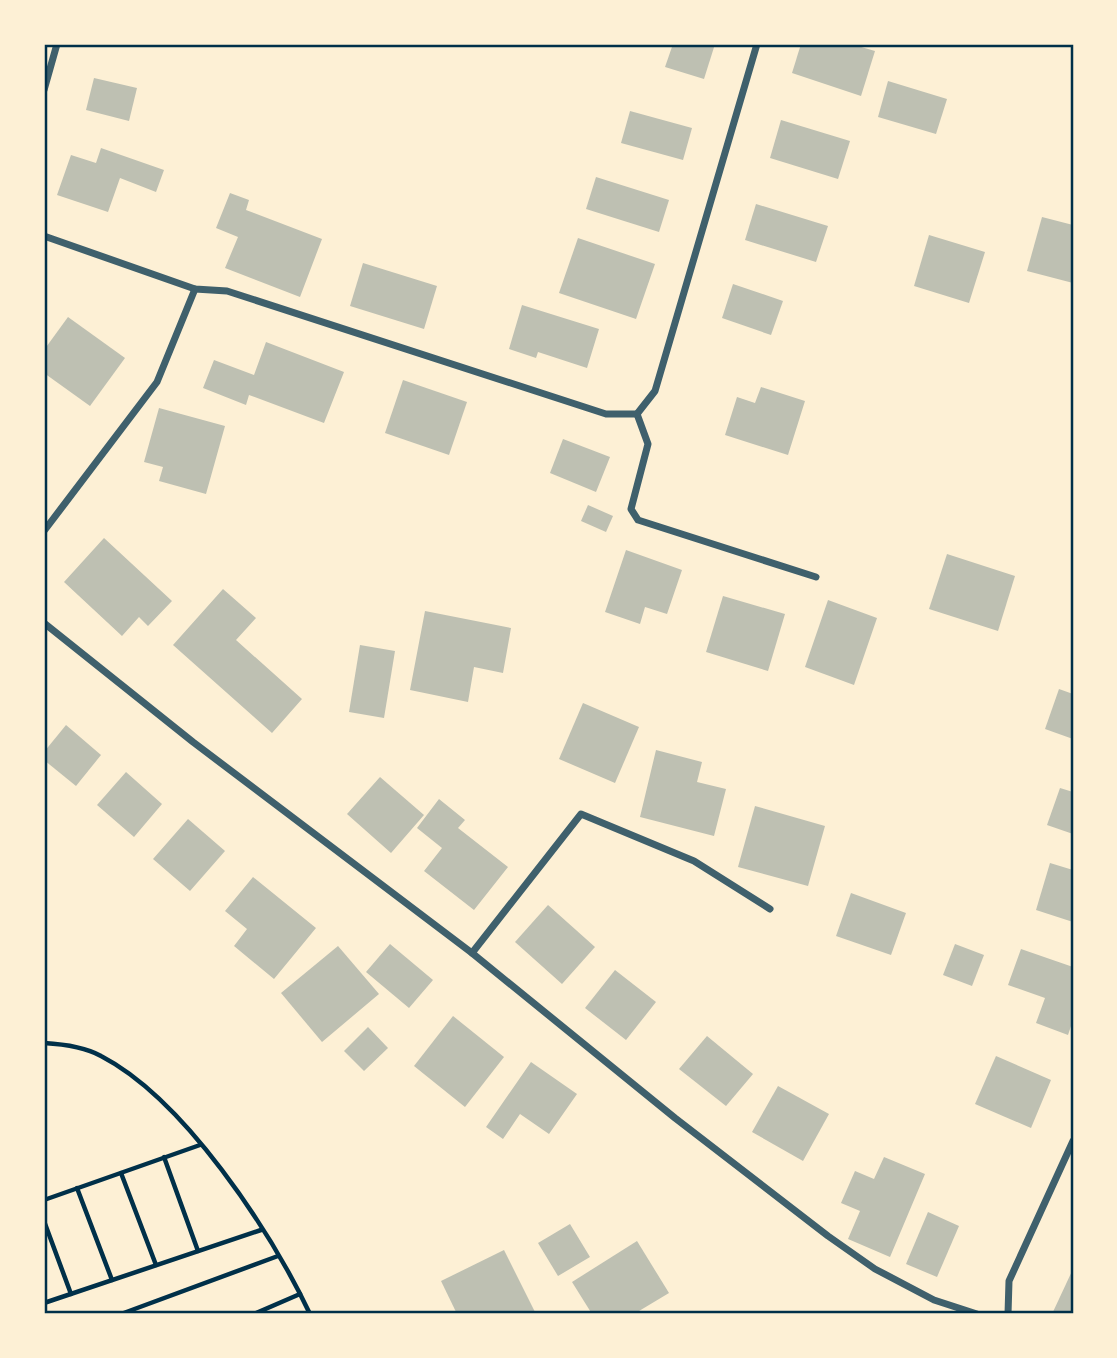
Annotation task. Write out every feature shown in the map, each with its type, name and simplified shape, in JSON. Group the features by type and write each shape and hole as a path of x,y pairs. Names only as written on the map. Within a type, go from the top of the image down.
{"street":[{"path":"44,90 57,44"},
{"path":"637,414 655,391 757,44"},
{"path":"44,236 195,289 227,291 606,414 637,414"},
{"path":"44,531 157,382 195,289"},
{"path":"637,414 648,444 631,509 638,520 816,578"},
{"path":"44,623 204,751 472,953 675,1118 866,1263 934,1300 977,1314"},
{"path":"472,953 582,814 694,861 770,909"},
{"path":"1008,1314 1009,1281 1073,1141"}],"path":[{"path":"44,1043 98,1054 127,1071 168,1110 220,1168 278,1256 310,1314"},
{"path":"44,1200 200,1145"},
{"path":"164,1157 198,1251"},
{"path":"121,1173 156,1265"},
{"path":"77,1188 112,1280"},
{"path":"44,1221 71,1294"},
{"path":"44,1303 261,1230"},
{"path":"121,1314 278,1256"},
{"path":"257,1314 300,1294"}],"building":[{"path":"673,44 715,44 704,79 665,67"},
{"path":"801,44 851,44 875,51 861,96 792,73"},
{"path":"94,78 137,88 129,121 86,110"},
{"path":"888,81 947,99 936,134 878,117"},
{"path":"630,111 692,128 683,160 621,143"},
{"path":"781,120 850,141 838,179 770,158"},
{"path":"101,148 164,170 156,192 120,178 108,212 57,195 71,155 96,163"},
{"path":"596,177 669,200 659,232 586,209"},
{"path":"230,193 249,200 246,210 322,239 300,297 225,268 238,237 216,228"},
{"path":"756,204 828,226 816,262 745,240"},
{"path":"1042,217 1073,225 1073,283 1027,271"},
{"path":"929,235 985,252 969,303 914,286"},
{"path":"578,238 655,264 636,319 559,293"},
{"path":"363,263 437,286 424,329 350,306"},
{"path":"733,284 783,301 771,335 722,318"},
{"path":"522,305 599,329 587,368 538,352 536,358 509,349"},
{"path":"68,317 125,358 90,406 44,373 44,350"},
{"path":"266,342 344,372 324,423 249,395 246,405 203,388 214,360 254,375"},
{"path":"403,380 467,402 449,455 385,433"},
{"path":"761,387 805,401 788,455 725,435 737,397 755,403"},
{"path":"159,408 225,426 206,494 159,481 163,467 144,462"},
{"path":"563,439 610,457 596,492 550,473"},
{"path":"588,505 613,516 606,532 581,521"},
{"path":"104,538 172,601 148,626 139,617 122,636 64,582"},
{"path":"626,550 682,570 667,614 645,607 640,624 605,612"},
{"path":"947,554 1015,576 998,631 929,609"},
{"path":"223,589 256,618 236,640 302,699 272,733 173,645"},
{"path":"723,596 785,614 768,671 706,652"},
{"path":"828,600 877,618 854,685 805,667"},
{"path":"425,611 511,628 503,673 474,667 468,702 410,690"},
{"path":"360,645 395,651 384,718 349,712"},
{"path":"1059,689 1073,694 1073,739 1045,729"},
{"path":"583,703 639,727 615,783 559,759"},
{"path":"66,725 101,755 76,786 44,760 44,752"},
{"path":"656,750 702,762 697,782 726,789 714,836 640,817"},
{"path":"126,772 162,804 134,837 97,805"},
{"path":"380,777 424,815 391,853 347,814"},
{"path":"1060,788 1073,792 1073,834 1047,825"},
{"path":"439,799 465,820 458,828 508,867 474,910 424,871 442,848 417,828"},
{"path":"755,806 825,826 808,886 738,867"},
{"path":"188,819 225,851 190,891 153,859"},
{"path":"1050,863 1073,870 1073,922 1036,910"},
{"path":"253,877 316,928 274,979 234,946 247,929 225,911"},
{"path":"851,893 906,913 891,955 836,936"},
{"path":"548,905 595,947 562,984 515,942"},
{"path":"390,944 433,980 409,1008 366,972"},
{"path":"955,944 984,955 972,986 943,975"},
{"path":"338,946 379,994 322,1042 281,993"},
{"path":"1021,949 1073,967 1073,1020 1068,1035 1036,1023 1045,998 1008,985"},
{"path":"615,970 656,1002 626,1040 585,1008"},
{"path":"453,1016 504,1057 465,1107 414,1066"},
{"path":"368,1027 388,1048 364,1071 344,1051"},
{"path":"707,1036 753,1074 726,1106 679,1069"},
{"path":"996,1056 1051,1080 1031,1128 975,1104"},
{"path":"531,1062 577,1094 549,1134 520,1114 503,1139 486,1127"},
{"path":"778,1086 829,1114 803,1161 752,1132"},
{"path":"884,1157 925,1174 890,1257 848,1239 860,1211 841,1203 855,1171 874,1179"},
{"path":"928,1212 959,1226 937,1277 906,1264"},
{"path":"570,1224 590,1257 558,1276 538,1243"},
{"path":"637,1241 669,1293 634,1314 592,1314 572,1282"},
{"path":"504,1250 536,1314 457,1314 441,1281"},
{"path":"1073,1269 1073,1314 1052,1314"}]}
